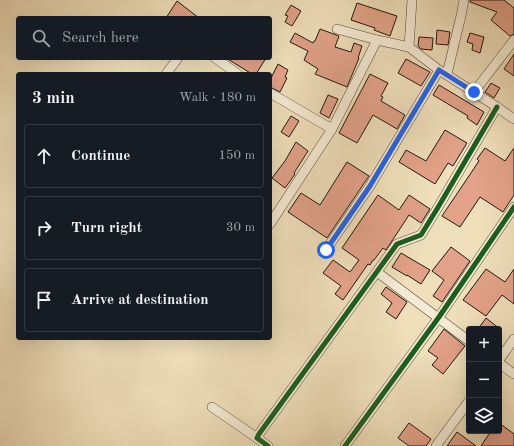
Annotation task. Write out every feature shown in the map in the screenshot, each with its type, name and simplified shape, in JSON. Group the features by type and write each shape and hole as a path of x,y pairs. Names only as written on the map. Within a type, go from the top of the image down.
{"street":[{"path":"409,48 412,0"},
{"path":"326,250 370,186 443,72 461,16 464,0"},
{"path":"337,29 409,48 514,119"},
{"path":"272,221 332,129 377,40"},
{"path":"474,92 514,40"},
{"path":"168,72 176,60"},
{"path":"218,60 235,72"},
{"path":"272,94 332,129"},
{"path":"257,438 397,244 421,235 497,107"},
{"path":"345,446 439,317 514,207"},
{"path":"376,272 466,338"},
{"path":"502,356 514,339"},
{"path":"502,366 514,374"},
{"path":"436,446 466,405"},
{"path":"212,407 268,446"}],"building":[{"path":"470,0 504,0 514,8 514,34 510,36 491,20 497,12 470,2"},
{"path":"177,1 196,16 167,16"},
{"path":"357,3 397,16 390,36 374,30 375,28 351,20"},
{"path":"291,5 301,11 292,26 285,22 288,16 285,15"},
{"path":"320,29 339,36 335,47 351,52 354,43 362,46 359,58 347,87 315,74 318,69 304,60 308,51 290,42 295,33 313,43"},
{"path":"437,30 450,32 448,45 436,44"},
{"path":"470,33 484,37 480,53 472,50 473,44 467,42"},
{"path":"419,37 433,38 432,50 421,49 418,46"},
{"path":"514,54 514,76 504,69"},
{"path":"406,59 430,72 421,86 398,73"},
{"path":"229,60 265,60 257,72 249,72"},
{"path":"278,64 288,70 285,77 287,78 280,92 272,88 272,76"},
{"path":"370,74 388,83 381,96 383,97 381,101 405,115 397,129 373,115 357,143 339,133"},
{"path":"491,83 500,88 494,98 485,92"},
{"path":"439,85 484,112 477,125 467,118 468,116 433,95"},
{"path":"328,95 338,99 329,118 320,113"},
{"path":"291,116 299,121 289,137 281,132"},
{"path":"445,130 467,143 453,166 448,163 435,184 399,162 406,150 426,161"},
{"path":"296,142 308,151 285,188 272,178 285,161"},
{"path":"485,148 505,161 514,148 514,195 503,212 480,197 460,227 442,216 479,161 477,159"},
{"path":"347,162 369,176 327,238 288,212 301,193 320,205"},
{"path":"378,195 399,210 409,195 430,209 421,223 409,215 386,250 383,248 370,265 368,264 343,300 335,294 341,286 323,273 333,260 350,272 359,260 342,248"},
{"path":"451,247 470,261 442,302 433,296 444,280 432,271"},
{"path":"401,253 430,270 421,284 392,267"},
{"path":"486,269 505,282 514,269 514,304 502,295 486,316 463,300"},
{"path":"386,287 407,302 396,319 386,312 392,303 381,294"},
{"path":"486,318 496,326 480,326"},
{"path":"444,329 465,346 443,374 432,365 438,358 428,351"},
{"path":"409,423 431,439 426,446 409,446 398,438"},
{"path":"502,425 514,434 514,446 481,446 489,434 502,434"},
{"path":"457,432 476,446 447,446"}],"cycle path":[{"path":"268,446 257,438 259,434 397,244 421,235 497,107"},
{"path":"345,446 439,317 514,207"}],"route":[{"path":"326,250 370,186 439,70 474,92"}]}
